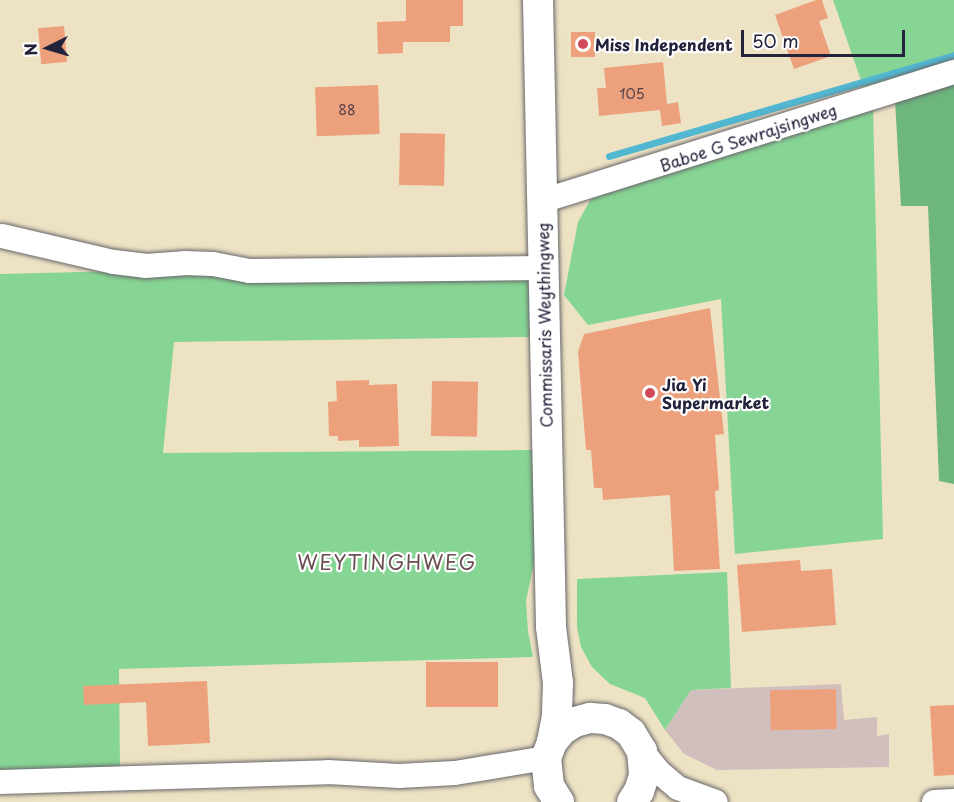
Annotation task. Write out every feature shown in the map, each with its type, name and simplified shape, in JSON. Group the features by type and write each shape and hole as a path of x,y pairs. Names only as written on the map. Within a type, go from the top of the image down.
{"main road":[{"name":"Commissaris Weythingweg","path":"538,0 553,650 558,683 557,716 549,750 547,779 557,801"},
{"name":"Commissaris Weythingweg","path":"553,650 564,678 572,690 605,718 620,724 631,733 642,751"},
{"path":"549,750 562,730 575,722 590,718 605,718"},
{"path":"632,802 644,776 642,751"}],"street":[{"name":"Baboe G Sewrajsingweg","path":"542,201 954,72"},
{"path":"2,236 114,262 145,266 203,264 249,271 543,268"},
{"path":"0,782 328,772 399,776 455,773 549,750"},
{"path":"642,751 659,772 678,788 716,802"},
{"path":"934,802 954,801"}],"shaded area":[{"path":"841,684 844,720 877,717 877,736 889,734 889,767 717,770 684,754 665,730 691,690"}],"green space":[{"path":"833,0 954,0 954,63 864,89"},
{"path":"954,83 954,484 939,481 928,206 901,206 895,100"},
{"path":"873,107 883,539 735,554 721,299 588,325 564,295 578,222 593,195"},
{"path":"529,261 531,337 174,342 163,453 534,450 536,553 526,601 533,657 119,669 120,770 0,770 0,274"},
{"path":"727,572 731,688 691,690 665,730 645,698 610,684 592,667 581,647 577,627 577,579"}],"building":[{"path":"406,0 463,0 463,26 450,26 450,42 403,42 403,53 378,54 377,22 406,21"},
{"path":"816,0 822,0 828,18 819,21 831,56 794,69 775,15"},
{"path":"64,26 67,62 41,64 38,28"},
{"name":"Miss Independent","path":"571,32 595,32 595,57 571,57"},
{"path":"663,62 667,104 678,102 681,123 662,126 660,110 599,116 597,88 606,88 604,68"},
{"path":"378,85 380,134 317,136 315,87"},
{"path":"400,133 445,134 444,186 399,185"},
{"name":"Jia Yi Supermarket","path":"710,308 724,434 715,435 719,490 715,491 720,569 674,571 670,495 603,500 602,488 594,488 591,450 586,450 578,352 584,334"},
{"path":"369,380 369,385 397,384 399,446 359,447 359,440 338,441 338,436 329,436 328,402 337,401 336,381"},
{"path":"432,381 478,382 477,437 431,436"},
{"path":"800,560 801,571 832,569 836,625 742,632 737,565"},
{"path":"426,662 498,662 498,707 426,707"},
{"path":"207,681 210,743 148,746 146,702 84,705 83,686"},
{"path":"836,689 837,729 771,730 770,690"},
{"path":"954,705 954,775 934,776 930,706"}],"waterway":[{"path":"609,156 954,55"}],"place":[{"name":"Miss Independent","path":"583,44"},
{"name":"Jia Yi Supermarket","path":"650,393"}],"district":[{"name":"WEYTINGHWEG","path":"387,562"}]}
